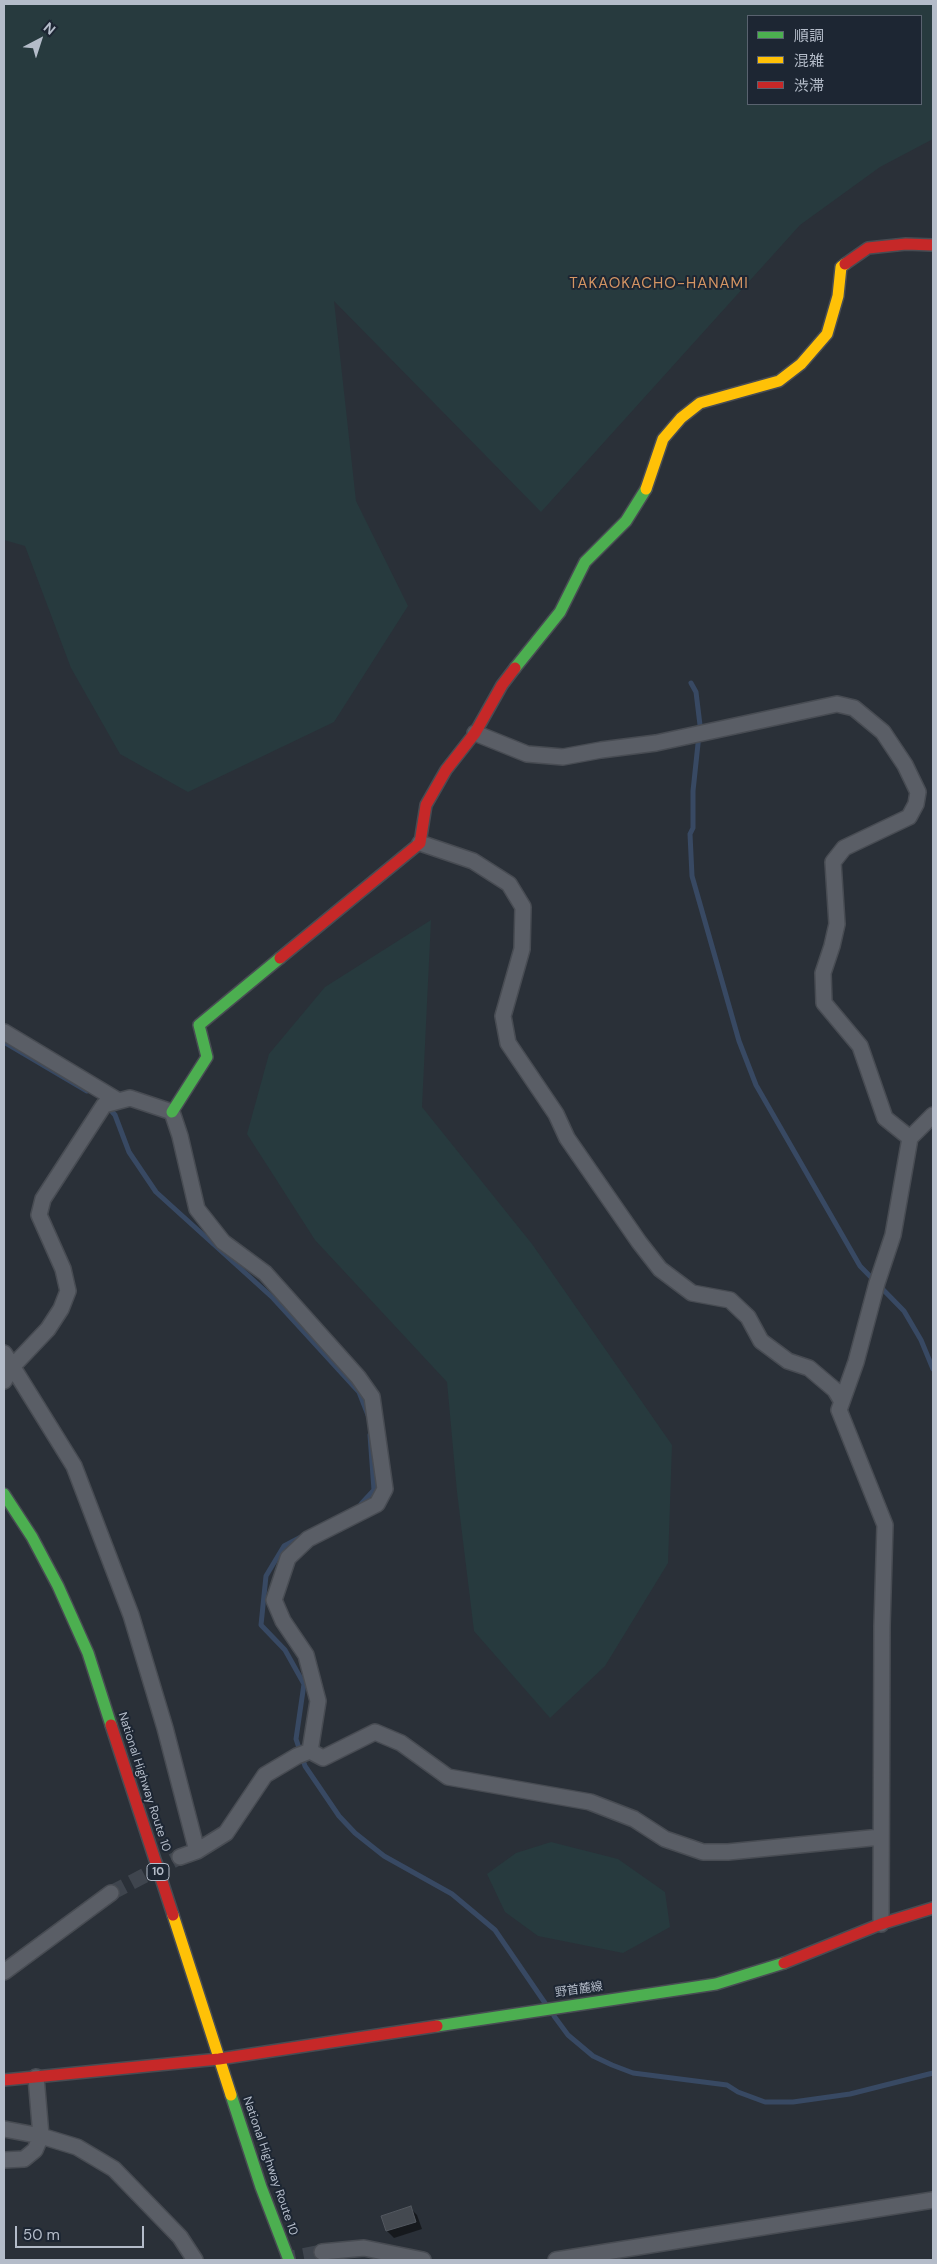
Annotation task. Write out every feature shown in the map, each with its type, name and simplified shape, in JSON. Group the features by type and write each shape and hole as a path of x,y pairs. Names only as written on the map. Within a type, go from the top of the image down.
{"main road":[{"path":"172,1112 208,1057 199,1025 420,843 426,805 446,770 475,733 502,685 560,612 585,562 626,520 645,493 663,439 681,418 700,403 779,381 802,364 827,334 838,296 841,267 856,255 868,248 906,244 933,246"},
{"name":"National Highway Route 10","path":"4,1494 32,1537 58,1586 88,1653 260,2187 289,2260"},
{"path":"4,1513 32,1537"},
{"name":"野首麓線","path":"4,2080 218,2059 716,1984 794,1960 881,1924 933,1908"}],"street":[{"path":"475,733 527,754 563,757 656,743 837,704 854,708 882,732 918,792 916,804 909,817 844,848 834,862 837,924 832,946 822,973 824,1003 860,1046 885,1118 910,1138"},
{"path":"420,843 473,861 509,884 523,907 522,949 503,1016 508,1043 556,1114 567,1138 639,1242 660,1269 692,1293 730,1300 748,1317 761,1341 788,1361 809,1368 835,1390 841,1400"},
{"path":"4,1032 117,1100"},
{"path":"4,1381 12,1367 48,1329 61,1309 68,1291 63,1269 39,1215 43,1199 104,1105 130,1098 172,1112 180,1136 197,1209 223,1242 265,1273 358,1377 372,1397 385,1489 377,1504 308,1539 288,1558 274,1600 282,1621 306,1654 318,1701 310,1751"},
{"path":"881,1924 885,1526 839,1410 856,1362 877,1283 893,1235 910,1138 933,1115"},
{"path":"4,1353 74,1466 131,1615 197,1851"},
{"path":"180,1857 197,1851 226,1832 265,1776 296,1756 310,1751 323,1758 375,1732 401,1743 448,1777 590,1802 634,1819 666,1839 704,1852 728,1852 881,1837"},
{"path":"4,1972 111,1893"},
{"path":"4,2160 24,2159 35,2150 41,2136 36,2077"},
{"path":"4,2129 41,2136 78,2147 114,2169 180,2236 195,2260"},
{"path":"556,2260 933,2200"},
{"path":"322,2252 364,2248 423,2260"}],"green space":[{"path":"4,4 933,4 933,139 880,167 800,225 541,512 334,301 356,501 408,606 334,722 188,792 120,754 71,668 25,546 4,540"},
{"path":"431,920 422,1107 532,1244 672,1445 668,1563 605,1666 550,1718 474,1631 457,1492 447,1382 315,1240 247,1134 269,1054 325,987"},
{"path":"551,1842 618,1859 665,1892 670,1927 623,1953 538,1936 505,1912 487,1874 516,1853"}],"building":[{"path":"411,2206 416,2222 386,2231 381,2216"}],"waterway":[{"path":"691,683 696,692 700,725 693,791 693,828 690,834 692,876 739,1041 756,1085 860,1266 904,1311 921,1340 933,1369"},
{"path":"4,1042 87,1091"},
{"path":"108,1107 115,1115 129,1152 156,1192 273,1298 359,1392 368,1415"},
{"path":"361,1504 374,1490 370,1435"},
{"path":"301,1537 284,1546 266,1576 261,1625 285,1650 304,1684 296,1739 305,1766 339,1816 355,1833 384,1856 452,1894 495,1930 545,2003"},
{"path":"554,2016 568,2035 593,2056 612,2065 633,2073 727,2085 738,2092 765,2102 793,2102 850,2094 933,2073"}],"tunnel":[{"path":"111,1893 180,1857"},
{"path":"281,2260 322,2252"}],"traffic: fast":[{"path":"515,668 560,612 585,562 626,521 646,489"},
{"path":"172,1112 207,1057 199,1025 280,958"},
{"path":"4,1494 32,1537 58,1586 88,1653 111,1725"},
{"path":"437,2026 716,1984 784,1963"},
{"path":"231,2095 261,2187 289,2260"}],"traffic: slow":[{"path":"646,489 663,439 681,418 700,403 779,381 801,364 827,334 838,296 841,267 845,264"},
{"path":"173,1915 231,2095"}],"traffic: jam":[{"path":"845,264 868,248 906,244 933,245"},
{"path":"280,958 420,843 426,805 446,770 475,733 502,685 515,668"},
{"path":"111,1725 173,1915"},
{"path":"784,1963 881,1924 933,1908"},
{"path":"4,2080 219,2059 437,2026"}],"district":[{"name":"TAKAOKACHO-HANAMI","path":"659,284"}]}
